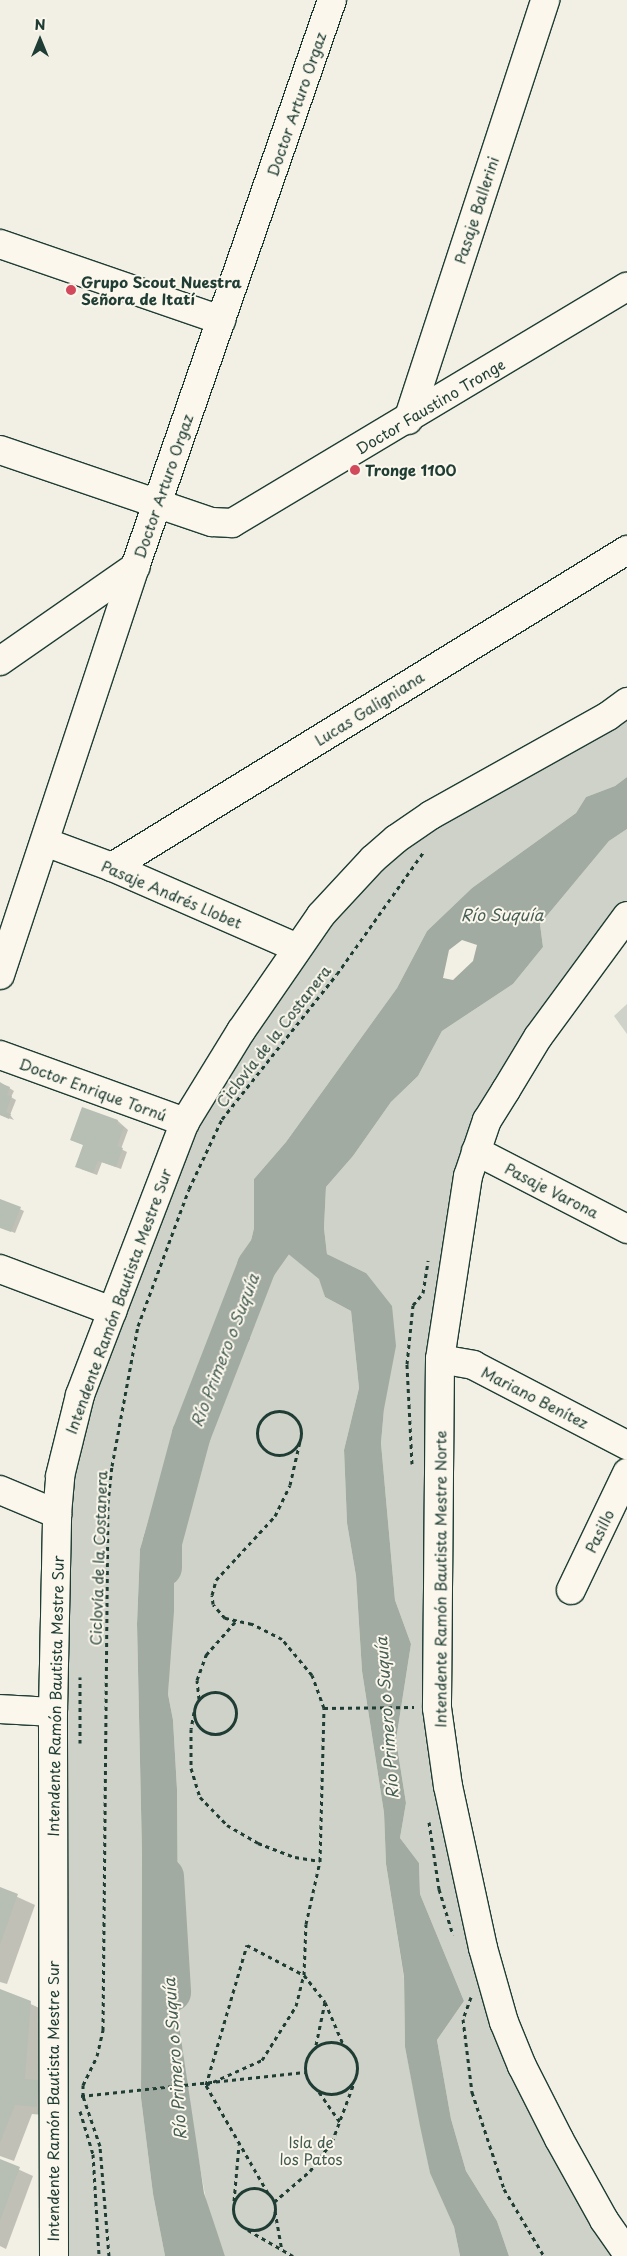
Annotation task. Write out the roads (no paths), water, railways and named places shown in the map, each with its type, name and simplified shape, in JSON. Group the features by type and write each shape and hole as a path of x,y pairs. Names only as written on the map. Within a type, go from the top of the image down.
{"street":[{"name":"Doctor Arturo Orgaz","path":"0,975 135,567 332,0"},
{"name":"Pasaje Ballerini","path":"408,420 545,0"},
{"path":"0,244 221,320"},
{"name":"Doctor Faustino Tronge","path":"157,504 212,522 232,523 408,420 627,287"},
{"path":"0,450 157,504"},
{"name":"Lucas Galigniana","path":"112,867 627,550"},
{"path":"7,649 135,567"},
{"name":"Intendente Ramón Bautista Mestre Sur","path":"54,2256 53,1712 57,1514 60,1476 68,1435 112,1311 185,1122 297,948 321,915 373,859 396,839 431,815 608,716 627,702"},
{"name":"Pasaje Andrés Llobet","path":"45,842 112,867 297,948"},
{"name":"Intendente Ramón Bautista Mestre Norte","path":"627,916 538,1037 487,1120 468,1176 440,1359 437,1708 448,1786 483,1948 504,2022 559,2139 604,2220 627,2253"},
{"name":"Doctor Enrique Tornú","path":"0,1055 185,1122"},
{"name":"Pasaje Varona","path":"476,1151 627,1229"},
{"path":"0,1269 112,1311"},
{"name":"Mariano Benítez","path":"440,1359 473,1365 627,1445"},
{"name":"Pasillo","path":"571,1590 627,1473"},
{"path":"0,1490 57,1514"},
{"path":"0,1709 53,1712"}],"water":[{"name":"Río Suquía","path":"627,777 627,829 609,841 540,924 543,947 513,984 442,1031 418,1076 391,1102 353,1156 326,1187 324,1228 327,1254 366,1273 392,1306 396,1346 384,1409 381,1443 395,1600 411,1644 396,1740 406,1803 400,1838 419,1863 420,1894 464,2001 437,2040 451,2119 466,2171 497,2221 509,2256 460,2256 454,2227 430,2173 405,2047 404,1977 386,1864 384,1813 362,1671 356,1576 347,1523 344,1450 359,1388 351,1311 325,1297 319,1279 287,1253 263,1267 246,1286 250,1339 183,1449 172,1483 169,1519 174,1548 174,1611 168,1694 173,1720 177,1789 178,1921 162,1933 187,1957 176,2005 204,2193 225,2256 165,2256 153,2194 141,2098 142,1854 137,1624 140,1549 182,1409 210,1353 224,1301 249,1249 254,1228 254,1179 286,1142 397,988 427,931 472,888 576,813 586,797 615,786","holes":["462,940 477,945 473,961 453,980 443,978 449,950"]}],"waterway":[{"name":"Río Primero o Suquía","path":"162,1567 162,1542 191,1434 256,1266 277,1236"},
{"name":"Río Primero o Suquía","path":"164,1876 171,1992"}],"place":[{"name":"Grupo Scout Nuestra Señora de Itatí","path":"71,290"},
{"name":"Tronge 1100","path":"355,470"}],"park label":[{"name":"Isla de los Patos","path":"311,2150"}]}
